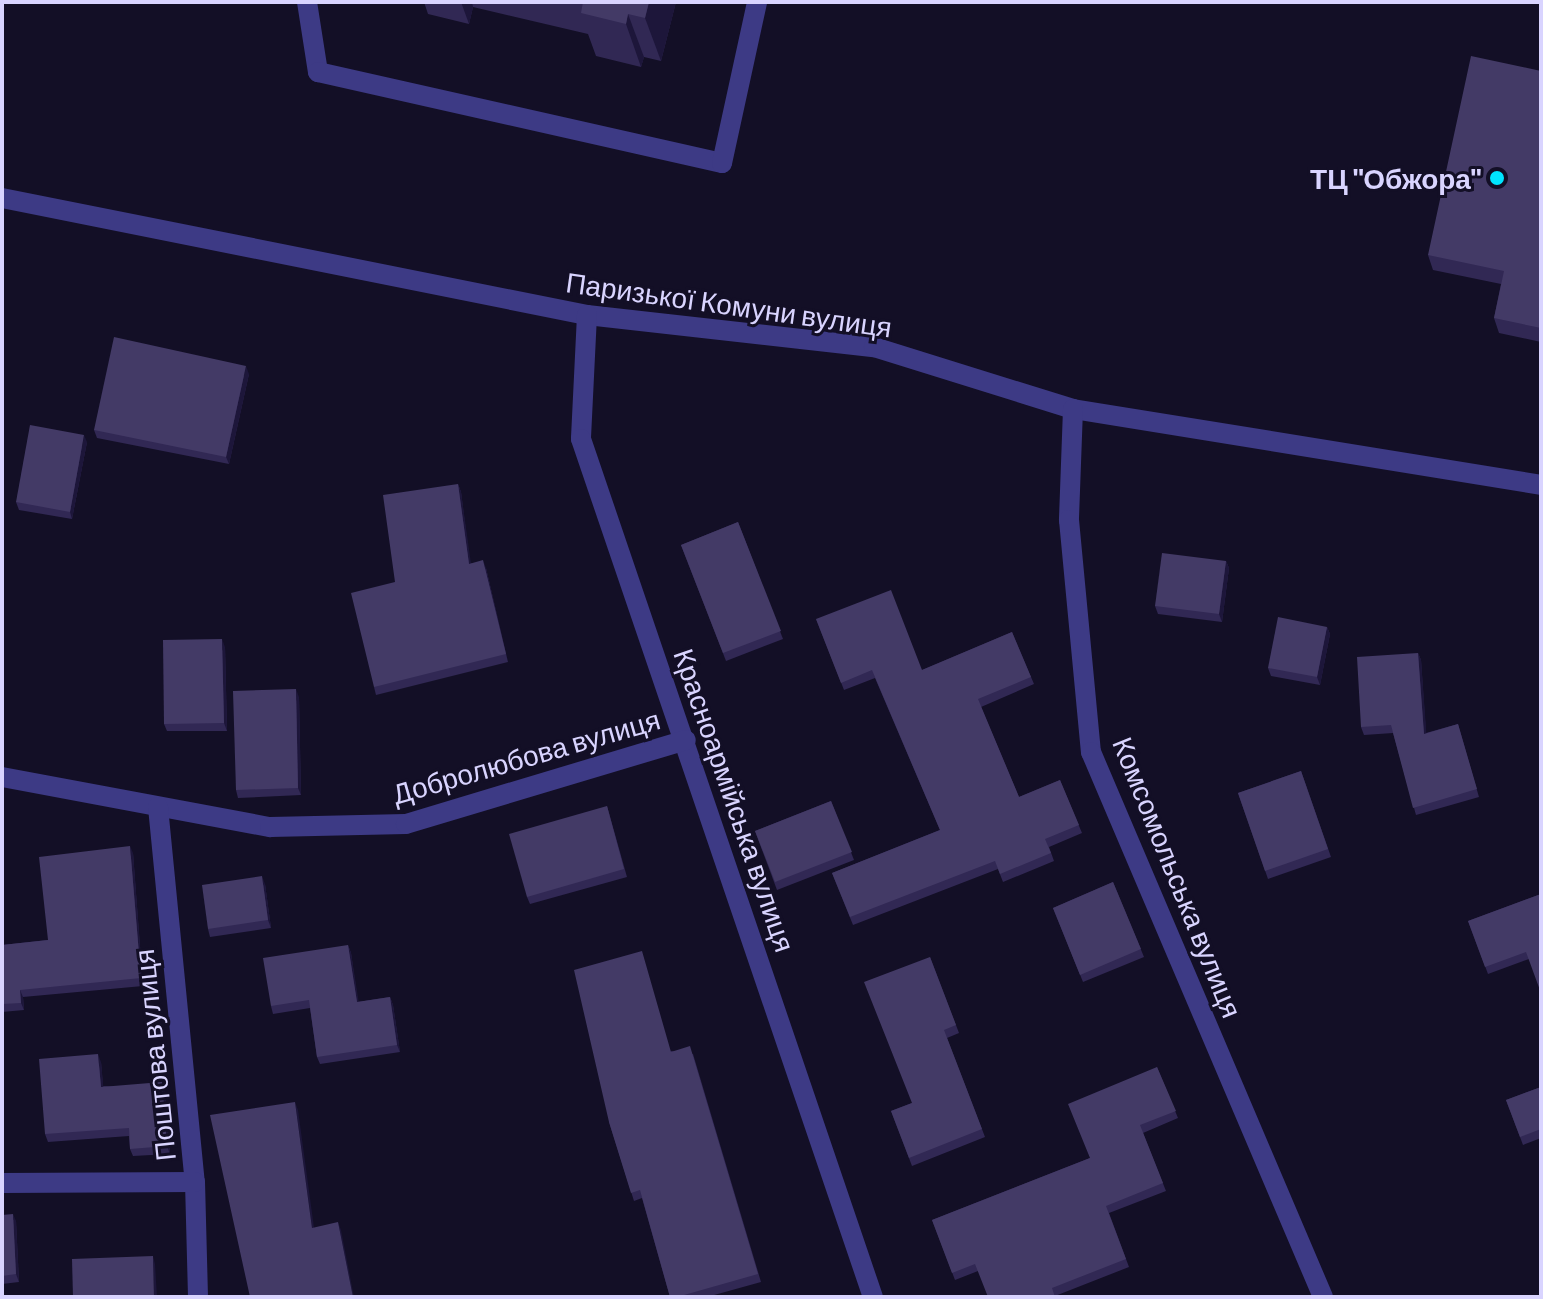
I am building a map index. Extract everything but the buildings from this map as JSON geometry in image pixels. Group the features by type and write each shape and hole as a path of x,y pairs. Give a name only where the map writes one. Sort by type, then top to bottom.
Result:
{"street":[{"path":"307,2 318,72 722,163 757,2"},
{"name":"Паризької Комуни вулиця","path":"2,198 587,315 874,347 1073,409 1541,485"},
{"name":"Красноармійська вулиця","path":"587,315 581,439 686,740 873,1297"},
{"name":"Комсомольська вулиця","path":"1073,409 1069,520 1091,752 1323,1297"},
{"name":"Добролюбова вулиця","path":"2,777 270,827 406,824 686,740"},
{"name":"Поштова вулиця","path":"158,807 195,1182 198,1297"},
{"path":"2,1183 195,1182"}],"place":[{"name":"ТЦ \"Обжора\"","path":"1497,178"}]}
